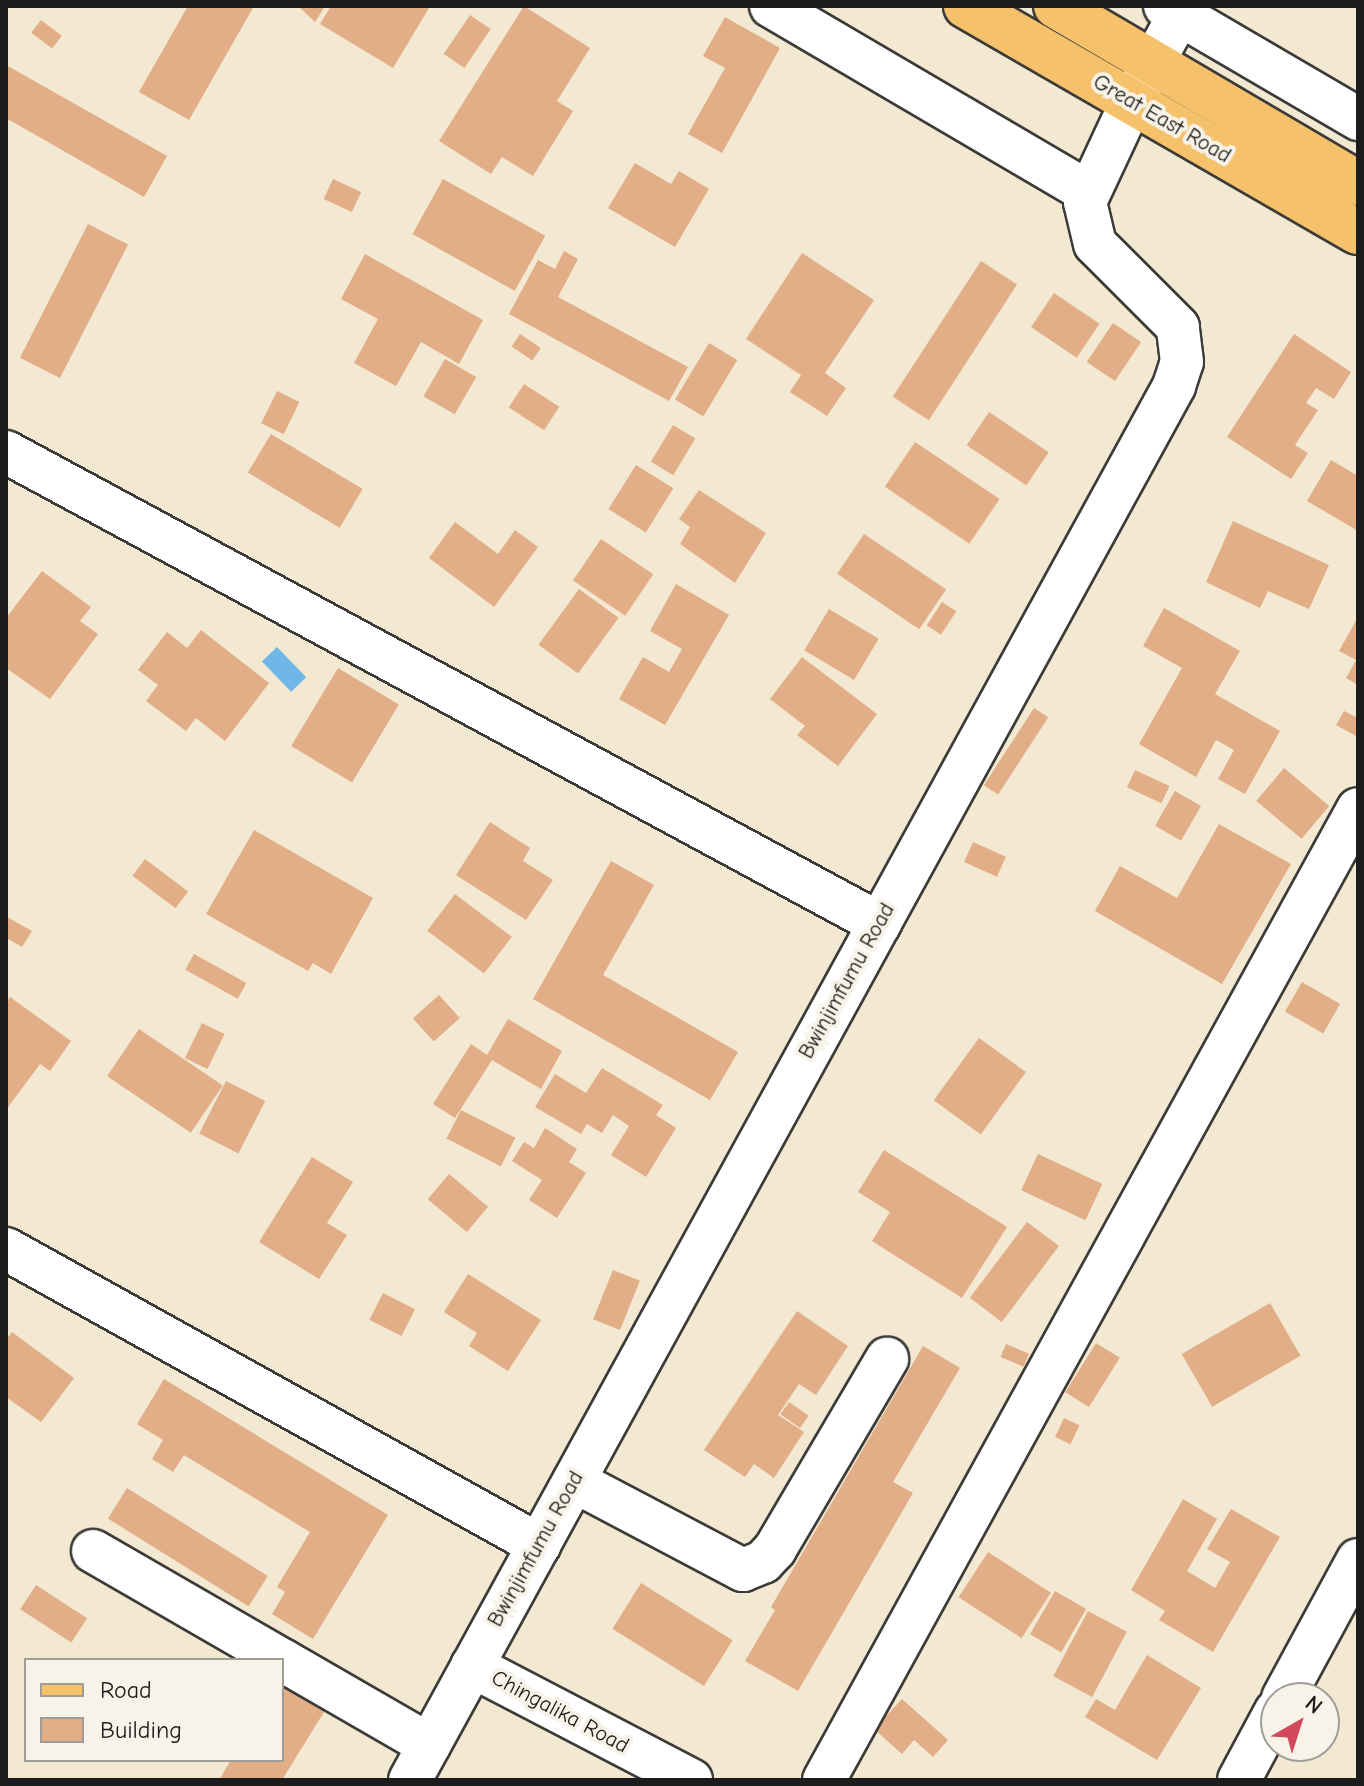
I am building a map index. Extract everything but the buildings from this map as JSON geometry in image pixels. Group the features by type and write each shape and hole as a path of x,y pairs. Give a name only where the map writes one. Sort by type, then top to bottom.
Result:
{"main road":[{"name":"Great East Road","path":"966,6 1142,82 1358,183"},
{"name":"Great East Road","path":"1056,6 1142,82 1358,232"}],"street":[{"path":"771,6 1088,192 1176,9 1358,119"},
{"name":"Bwinjimfumu Road","path":"419,1762 1167,400 1182,362 1178,327 1095,244 1086,215 1088,192"},
{"path":"6,452 880,924"},
{"path":"824,1780 1358,809"},
{"path":"6,1249 539,1545"},
{"path":"574,1481 743,1570 763,1562 775,1549 887,1359"},
{"path":"93,1551 279,1658"},
{"path":"1292,1682 1358,1560"},
{"path":"284,1661 419,1762"},
{"name":"Chingalika Road","path":"472,1666 691,1780"},
{"path":"1239,1780 1260,1741"}],"water":[{"path":"277,647 306,677 291,692 262,662"}]}
